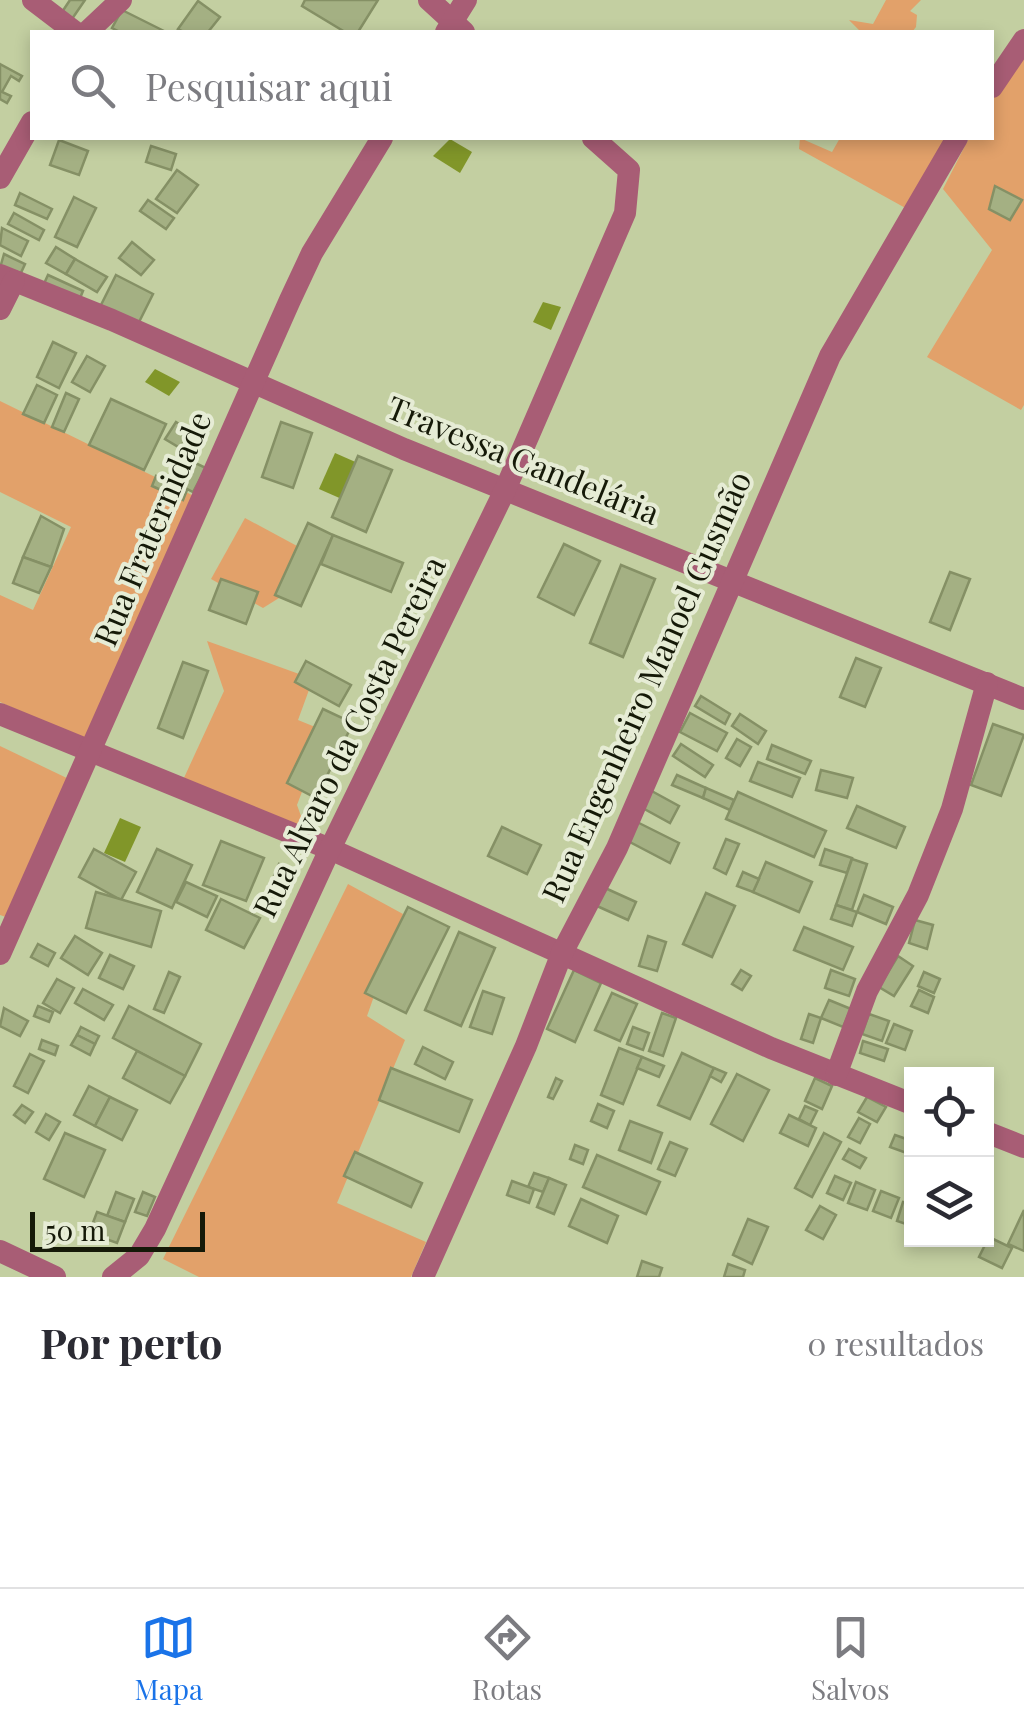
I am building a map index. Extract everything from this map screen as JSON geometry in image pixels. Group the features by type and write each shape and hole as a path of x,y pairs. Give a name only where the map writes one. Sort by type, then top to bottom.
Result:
{"street":[{"path":"34,0 72,30"},
{"path":"89,30 121,0"},
{"path":"429,0 454,29 466,0"},
{"path":"994,84 1024,40"},
{"path":"0,178 30,126"},
{"name":"Rua Fraternidade","path":"0,954 312,253 381,140"},
{"name":"Rua Alvaro da Costa Pereira","path":"113,1277 139,1256 155,1229 330,850 505,490 625,213 628,170 595,140"},
{"name":"Rua Engenheiro Manoel Gusmão","path":"422,1277 526,1046 562,953 617,848 830,356 956,140"},
{"path":"0,310 7,278"},
{"name":"Travessa Candelária","path":"7,278 505,490 1024,699"},
{"path":"836,1075 867,990 918,896 952,809 987,683"},
{"path":"0,714 330,850 836,1075 904,1101"},
{"path":"994,1135 1024,1146"},
{"path":"0,1250 55,1277"}],"shaded area":[{"path":"886,0 921,0 910,11 917,15 914,30 859,30 849,20 873,24"},
{"path":"1024,42 1021,410 927,357 992,250 943,189 968,140 994,140 994,88"},
{"path":"449,140 472,152 460,173 433,156"},
{"path":"800,140 832,152 839,140 949,140 909,210 799,149"},
{"path":"543,302 561,307 551,330 533,322"},
{"path":"155,369 180,382 169,396 145,382"},
{"path":"0,401 196,497 86,741 0,702 0,595 33,610 71,527 0,492"},
{"path":"335,453 360,464 344,500 319,489"},
{"path":"245,518 310,553 287,593 263,608 211,579"},
{"path":"207,641 313,679 298,720 325,731 297,805 309,838 183,780 224,691"},
{"path":"0,746 73,781 9,918 0,915"},
{"path":"120,818 141,827 125,862 104,853"},
{"path":"348,884 403,914 367,1016 405,1040 337,1203 426,1242 411,1277 199,1277 163,1259"}],"building":[{"path":"70,0 85,0 72,19 62,12"},
{"path":"305,0 378,0 359,30 342,30 302,6"},
{"path":"198,1 220,17 210,30 178,29"},
{"path":"122,10 162,30 116,30 112,28"},
{"path":"0,64 22,76 19,81 11,76 2,92 11,96 7,103 0,99"},
{"path":"59,140 88,151 79,175 50,165"},
{"path":"151,146 176,154 171,170 146,162"},
{"path":"177,170 198,185 177,213 156,199"},
{"path":"995,186 1022,200 1010,220 989,209"},
{"path":"20,193 52,209 47,219 15,205"},
{"path":"74,197 96,208 77,247 55,237"},
{"path":"148,200 174,218 166,229 140,211"},
{"path":"14,213 44,230 39,240 8,224"},
{"path":"2,228 28,241 21,256 0,245"},
{"path":"132,242 154,260 141,275 119,258"},
{"path":"56,247 75,259 66,274 46,263"},
{"path":"4,254 25,264 19,277 0,268"},
{"path":"75,259 107,277 97,292 66,274"},
{"path":"48,275 83,291 78,303 42,288"},
{"path":"116,275 153,294 137,326 100,307"},
{"path":"53,342 76,353 59,388 37,377"},
{"path":"87,356 105,366 90,392 72,382"},
{"path":"37,385 57,395 44,423 23,414"},
{"path":"66,393 79,399 64,432 52,427"},
{"path":"111,399 166,424 144,470 89,445"},
{"path":"176,422 190,431 180,448 165,439"},
{"path":"281,422 312,433 293,488 262,477"},
{"path":"358,456 392,470 366,532 332,517"},
{"path":"189,460 206,468 193,492 176,483"},
{"path":"156,476 187,490 183,500 152,486"},
{"path":"41,516 64,529 51,567 23,557"},
{"path":"308,523 333,535 301,606 275,595"},
{"path":"333,535 403,563 391,592 321,564"},
{"path":"564,544 600,561 574,615 538,597"},
{"path":"23,557 51,567 39,593 13,583"},
{"path":"621,565 655,579 623,657 590,643"},
{"path":"950,572 970,579 950,630 930,622"},
{"path":"221,579 258,592 246,624 209,610"},
{"path":"856,658 881,668 865,707 840,697"},
{"path":"306,661 351,685 339,706 295,682"},
{"path":"183,662 208,671 183,738 158,728"},
{"path":"701,696 730,714 725,724 695,706"},
{"path":"323,709 353,723 316,798 287,783"},
{"path":"690,713 727,733 717,751 680,732"},
{"path":"740,714 766,731 758,744 732,726"},
{"path":"993,724 1024,735 1001,796 971,785"},
{"path":"737,739 751,747 740,766 726,758"},
{"path":"681,744 713,765 705,777 673,756"},
{"path":"772,745 811,761 805,774 767,759"},
{"path":"758,762 800,778 792,797 750,781"},
{"path":"821,770 853,778 847,798 816,790"},
{"path":"677,775 706,788 703,798 672,785"},
{"path":"706,788 734,800 730,810 703,798"},
{"path":"648,789 679,806 670,823 639,806"},
{"path":"738,792 826,831 814,857 726,819"},
{"path":"309,804 326,810 321,823 304,817"},
{"path":"857,806 905,827 896,848 847,828"},
{"path":"635,821 679,843 670,863 626,840"},
{"path":"502,827 541,845 527,874 488,856"},
{"path":"726,839 739,844 726,874 714,868"},
{"path":"221,841 264,858 246,901 203,885"},
{"path":"94,849 136,872 121,900 79,877"},
{"path":"157,849 192,865 172,908 137,892"},
{"path":"825,849 852,858 847,873 820,865"},
{"path":"852,859 867,864 852,910 836,905"},
{"path":"766,862 812,882 799,912 753,892"},
{"path":"279,864 295,871 277,914 261,907"},
{"path":"743,872 759,879 753,892 737,886"},
{"path":"186,882 217,896 207,917 176,902"},
{"path":"605,888 636,902 628,920 597,906"},
{"path":"96,892 161,911 151,947 86,928"},
{"path":"706,893 735,906 712,957 683,944"},
{"path":"864,895 893,907 886,924 857,912"},
{"path":"221,899 260,918 244,948 206,930"},
{"path":"836,905 857,912 852,926 831,919"},
{"path":"408,907 449,927 406,1013 365,993"},
{"path":"915,920 933,925 927,949 909,943"},
{"path":"804,927 853,947 843,970 794,950"},
{"path":"459,932 495,948 461,1026 425,1010"},
{"path":"75,936 102,953 88,975 61,958"},
{"path":"648,936 666,942 657,971 639,966"},
{"path":"38,944 55,953 48,966 31,957"},
{"path":"110,955 134,966 123,989 99,978"},
{"path":"898,956 913,966 894,996 879,987"},
{"path":"574,970 601,983 575,1042 547,1029"},
{"path":"741,970 751,976 742,990 732,984"},
{"path":"831,970 855,979 849,996 825,988"},
{"path":"169,972 180,977 164,1013 154,1009"},
{"path":"924,972 940,979 934,993 918,986"},
{"path":"57,979 74,988 60,1013 43,1003"},
{"path":"83,989 113,1005 104,1020 75,1003"},
{"path":"919,990 934,997 928,1013 911,1006"},
{"path":"483,991 504,998 492,1034 470,1027"},
{"path":"612,993 637,1004 620,1041 595,1030"},
{"path":"829,1000 851,1009 843,1027 821,1018"},
{"path":"38,1006 53,1012 49,1022 34,1016"},
{"path":"129,1006 201,1044 185,1076 113,1038"},
{"path":"4,1008 28,1021 20,1036 0,1026"},
{"path":"662,1013 676,1018 663,1056 649,1051"},
{"path":"809,1014 821,1018 813,1043 801,1039"},
{"path":"869,1014 889,1021 882,1041 862,1034"},
{"path":"894,1024 912,1031 905,1050 886,1043"},
{"path":"81,1027 99,1036 95,1044 77,1035"},
{"path":"633,1027 649,1033 643,1050 627,1044"},
{"path":"77,1035 95,1044 90,1055 71,1045"},
{"path":"42,1040 58,1046 55,1055 39,1049"},
{"path":"863,1041 888,1049 884,1061 860,1053"},
{"path":"423,1047 453,1062 445,1079 415,1064"},
{"path":"619,1048 642,1057 623,1104 601,1095"},
{"path":"137,1051 185,1076 170,1103 123,1078"},
{"path":"682,1053 714,1068 690,1119 658,1105"},
{"path":"30,1054 44,1061 28,1093 14,1086"},
{"path":"642,1057 664,1066 659,1077 637,1068"},
{"path":"391,1068 472,1100 459,1132 379,1100"},
{"path":"714,1068 726,1073 721,1082 710,1076"},
{"path":"737,1074 769,1090 743,1141 711,1124"},
{"path":"556,1078 562,1081 553,1099 548,1097"},
{"path":"815,1078 832,1086 822,1109 805,1101"},
{"path":"89,1086 110,1097 95,1126 74,1115"},
{"path":"110,1097 137,1110 122,1140 95,1126"},
{"path":"867,1097 886,1107 877,1122 858,1112"},
{"path":"598,1104 614,1111 607,1128 591,1121"},
{"path":"22,1105 33,1112 25,1123 14,1115"},
{"path":"805,1106 817,1111 810,1125 799,1119"},
{"path":"46,1114 60,1122 49,1140 36,1132"},
{"path":"789,1115 816,1128 808,1146 780,1133"},
{"path":"859,1118 870,1124 860,1143 848,1137"},
{"path":"630,1121 662,1133 651,1163 619,1150"},
{"path":"65,1133 105,1150 84,1197 44,1179"},
{"path":"824,1133 841,1142 812,1197 795,1188"},
{"path":"895,1135 904,1138 904,1152 890,1147"},
{"path":"670,1142 687,1149 675,1176 658,1169"},
{"path":"575,1145 588,1150 583,1164 570,1159"},
{"path":"849,1149 866,1158 860,1168 843,1159"},
{"path":"355,1152 422,1183 411,1207 344,1176"},
{"path":"597,1155 660,1182 646,1214 583,1187"},
{"path":"534,1173 549,1178 543,1192 528,1187"},
{"path":"835,1176 851,1183 843,1200 827,1193"},
{"path":"549,1178 566,1185 554,1214 537,1207"},
{"path":"512,1181 534,1189 529,1203 507,1195"},
{"path":"856,1182 875,1190 867,1210 848,1203"},
{"path":"881,1191 899,1198 891,1218 873,1211"},
{"path":"116,1192 134,1199 125,1222 107,1216"},
{"path":"143,1192 155,1197 147,1216 135,1212"},
{"path":"581,1199 618,1216 607,1243 569,1226"},
{"path":"903,1202 904,1202 904,1223 897,1221"},
{"path":"820,1206 836,1215 823,1239 806,1230"},
{"path":"1024,1210 1024,1251 1008,1244"},
{"path":"97,1212 125,1222 117,1243 89,1233"},
{"path":"748,1219 768,1227 752,1264 733,1255"},
{"path":"994,1239 1012,1248 1002,1268 979,1257 984,1247 994,1247"},
{"path":"642,1261 662,1268 659,1277 637,1277"},
{"path":"728,1264 745,1270 743,1277 724,1277"}]}
